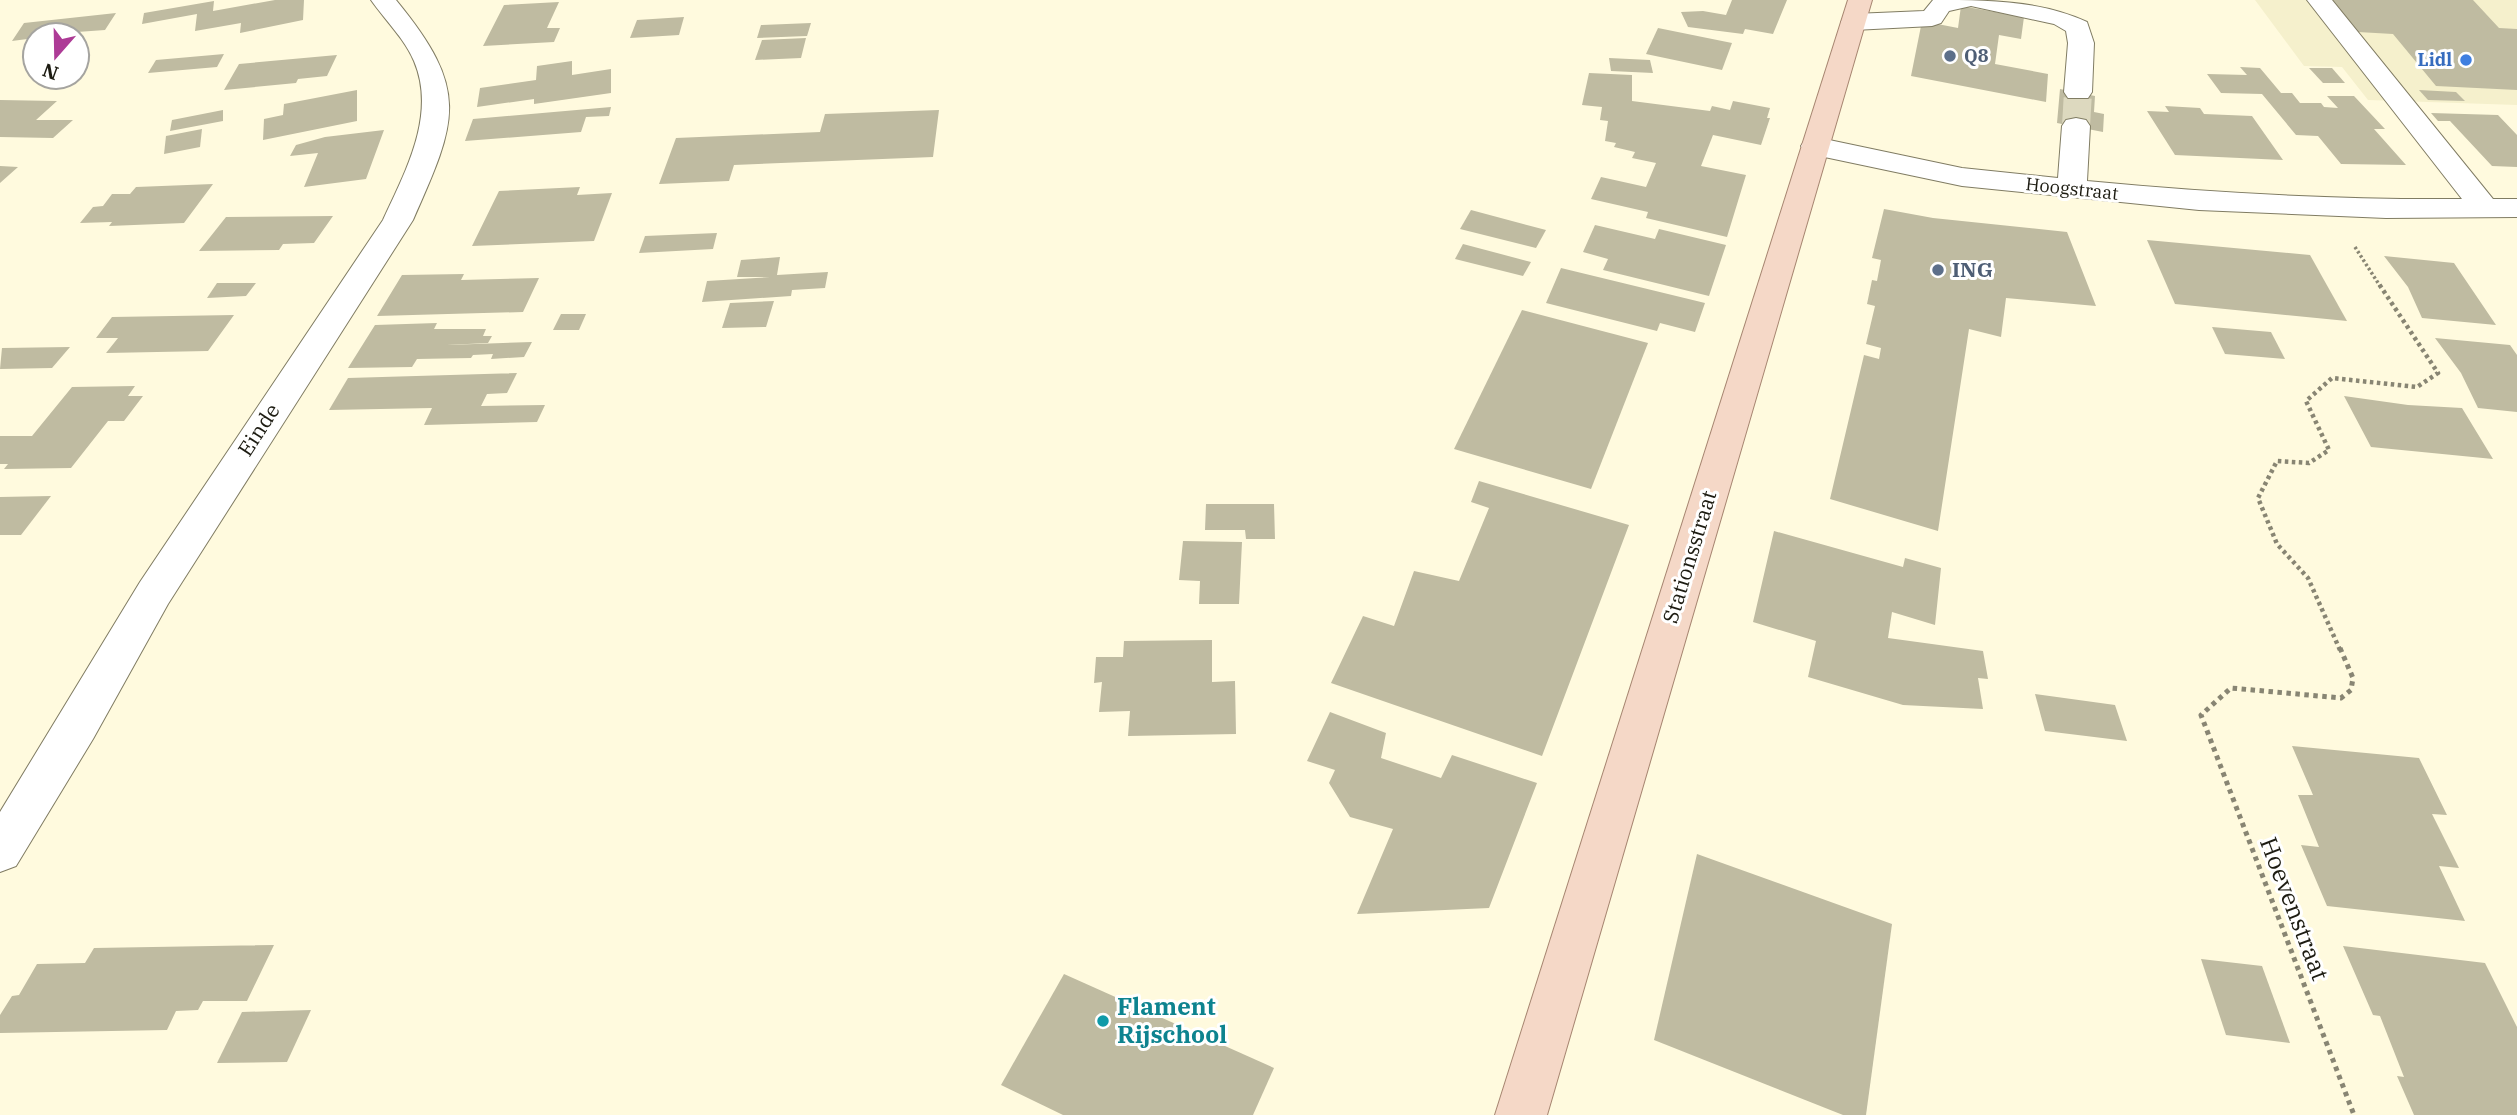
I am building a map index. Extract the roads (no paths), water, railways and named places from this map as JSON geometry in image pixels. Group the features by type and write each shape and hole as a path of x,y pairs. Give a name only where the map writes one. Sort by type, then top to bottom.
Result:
{"main road":[{"name":"Stationsstraat","path":"1521,1115 1857,11"}],"street":[{"name":"Einde","path":"0,852 78,726 154,593 403,209 428,153 436,99 428,62 383,0"},
{"path":"1857,11 1932,18 1939,6 1964,0"},
{"path":"1978,0 2062,18 2078,27 2081,43 2078,92"},
{"path":"2319,0 2485,209"},
{"path":"2072,189 2076,126"},
{"name":"Hoogstraat","path":"1815,146 1962,177 2199,201 2331,208 2517,208"}],"tunnel":[{"path":"2076,126 2078,92"}],"place":[{"name":"Q8","path":"1950,56"},
{"name":"Lidl","path":"2466,60"},
{"name":"ING","path":"1938,270"},
{"name":"Flament Rijschool","path":"1103,1021"}]}
